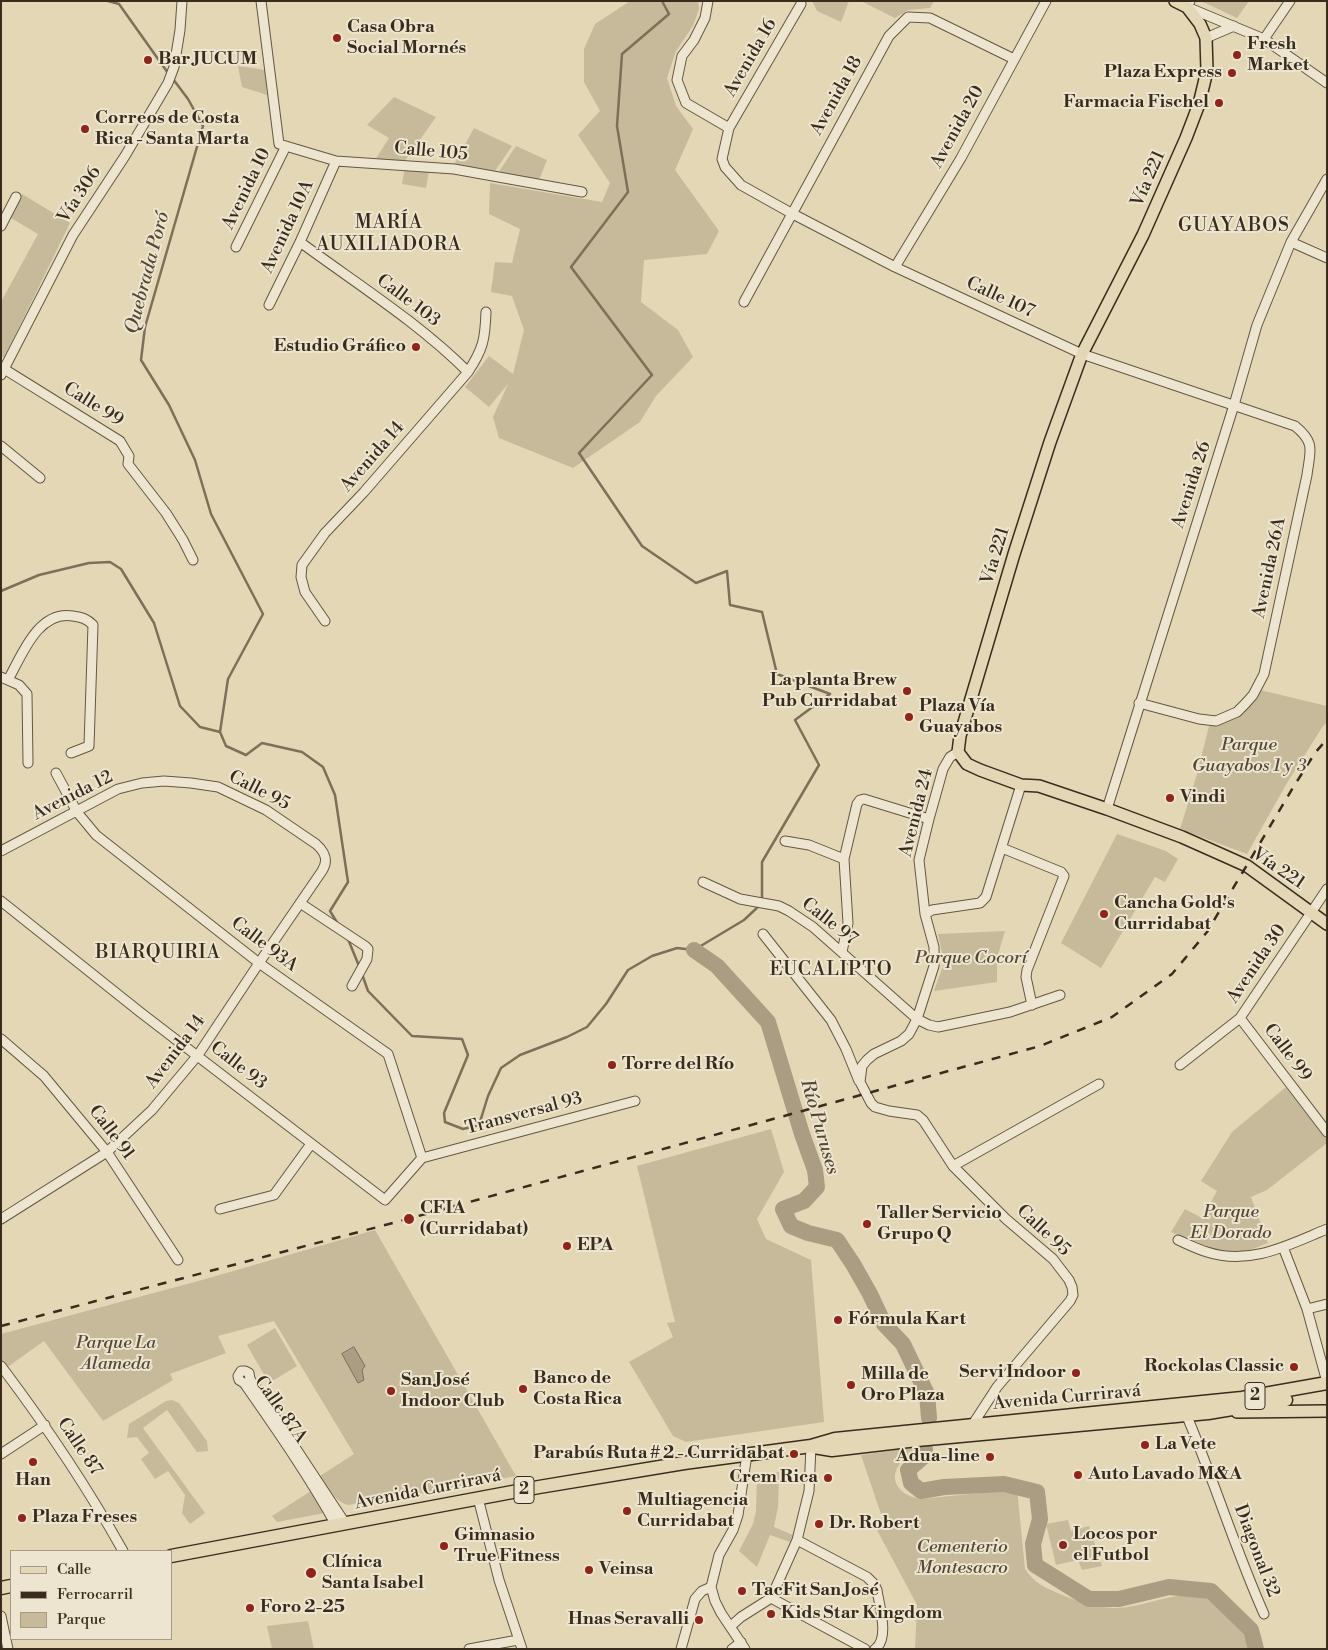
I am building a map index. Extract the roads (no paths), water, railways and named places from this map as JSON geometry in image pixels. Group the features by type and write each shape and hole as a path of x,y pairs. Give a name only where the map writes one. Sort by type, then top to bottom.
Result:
{"highway":[{"name":"Avenida Curriravá","path":"172,1556 478,1498 644,1469 811,1446 835,1439 1242,1398 1327,1383"},
{"name":"Avenida Curriravá","path":"811,1446 832,1450 1218,1411 1327,1391"}],"main road":[{"name":"Vía 221","path":"1175,1 1188,4 1206,38 1207,72 1199,104 1143,235 1082,354 1050,442 1014,554 960,736 958,752 967,764 1021,785 1039,786 1107,809 1182,837 1247,866 1327,924"},
{"path":"1218,1411 1327,1411"}],"street":[{"name":"Vía 306","path":"2,371 73,235 130,147 168,83 174,67 180,30 182,1"},
{"path":"261,1 282,145"},
{"path":"708,1 705,18 694,40 682,56 677,80 686,103 729,128"},
{"name":"Avenida 20","path":"895,267 960,158 1046,1"},
{"path":"1264,38 1290,1"},
{"name":"Avenida 16","path":"729,128 801,4"},
{"path":"1188,4 1264,38 1327,84"},
{"name":"Avenida 18","path":"744,302 889,36 908,18 930,18 1014,59"},
{"path":"1206,38 1234,26"},
{"name":"Calle 107","path":"729,128 722,158 725,167 741,185 791,213 895,267 1082,354 1295,426 1306,434 1311,445"},
{"name":"Calle 105","path":"282,145 336,161 454,168 582,192"},
{"name":"Avenida 10","path":"236,247 282,145"},
{"name":"Avenida 10A","path":"269,305 300,242 336,161"},
{"name":"Avenida 26","path":"1107,809 1258,326 1291,242 1327,179"},
{"path":"1,226 16,197"},
{"name":"Calle 103","path":"300,242 417,328 468,372"},
{"path":"1291,242 1327,258"},
{"name":"Avenida 14","path":"325,620 305,592 301,577 302,565 325,533 364,492 468,372 479,356 485,337 486,312"},
{"name":"Calle 99","path":"2,371 120,441 129,456 128,464 166,513 193,560"},
{"name":"Avenida 26A","path":"1139,703 1199,719 1216,721 1237,712 1253,695 1264,674 1307,475 1311,445"},
{"path":"1,446 40,478"},
{"path":"28,763 26,694 19,685 4,678 40,626 51,618 65,614 86,619 94,625 89,746 71,753"},
{"name":"Avenida 24","path":"860,1082 862,1066 867,1060 874,1054 902,1041 909,1034 917,1018 935,958 925,914 919,860 943,768 950,757 958,752"},
{"name":"Calle 93A","path":"56,773 77,812 96,835 258,963 388,1054 422,1158"},
{"name":"Avenida 12","path":"1,851 118,790 164,781"},
{"name":"Calle 95","path":"164,781 218,787 266,810 316,844 323,850 326,858"},
{"path":"925,914 932,910 980,903 986,897 1021,785"},
{"path":"842,952 848,922 844,859 857,804 864,799 929,818"},
{"path":"785,841 809,846 844,859"},
{"path":"1002,848 1061,872 1064,876 1027,970 1026,977 1032,1005"},
{"name":"Avenida 14","path":"5,1216 107,1152 152,1110 198,1055 258,963 322,871 326,858"},
{"name":"Calle 97","path":"703,882 740,899 779,906 789,911 813,927 917,1018"},
{"name":"Avenida 30","path":"1180,1065 1240,1018 1327,890"},
{"name":"Calle 93","path":"1,901 140,1012 385,1200 422,1158"},
{"path":"300,903 368,949 367,959 352,986"},
{"path":"763,934 831,1020 860,1082"},
{"path":"917,1018 929,1025 938,1027 1010,1012 1060,995"},
{"name":"Calle 99","path":"1240,1018 1327,1132"},
{"name":"Calle 91","path":"1,1039 44,1076 107,1152 178,1260"},
{"name":"Calle 95","path":"860,1082 865,1094 875,1107 917,1115 923,1120 953,1166 1006,1219 1053,1259 1070,1280 1073,1295 1070,1301 997,1387 973,1424"},
{"path":"953,1166 1099,1084"},
{"name":"Transversal 93","path":"422,1158 635,1102"},
{"path":"220,1209 274,1195 311,1144"},
{"path":"1,1205 5,1216"},
{"path":"1178,1240 1208,1253 1238,1257 1262,1255 1327,1229"},
{"path":"1283,1247 1307,1309 1327,1383"},
{"path":"1307,1309 1327,1304"},
{"name":"Calle 87","path":"1,1366 45,1425 87,1488 122,1550"},
{"name":"Calle 87A","path":"271,1415 244,1383 239,1380 238,1376 241,1371 249,1373 250,1379 271,1415 340,1524"},
{"name":"Diagonal 32","path":"1186,1414 1205,1459 1249,1582 1264,1614"},
{"path":"1,1454 45,1425"},
{"path":"731,1626 771,1598 797,1540 808,1500 811,1446"},
{"path":"732,1649 743,1646 715,1601 712,1587 719,1555 733,1530 738,1515 747,1454"},
{"path":"478,1498 499,1580 522,1649"},
{"path":"797,1540 867,1577 874,1584 884,1635 876,1648"},
{"path":"681,1649 695,1599 702,1591 712,1587"},
{"path":"771,1598 865,1649"},
{"path":"1,1616 8,1649"},
{"path":"469,1649 518,1640"}],"waterway":[{"name":"Quebrada Poró","path":"108,1 119,4 168,73"},
{"path":"662,1 669,14 622,54 617,126 628,192 571,267 652,375 579,453 642,546 696,583 727,571 730,605 762,612 777,674 830,694 795,720 819,765 762,862 762,900"},
{"name":"Quebrada Poró","path":"173,79 188,99 203,126 145,327 141,360 169,405 195,460 211,514 263,614 228,679 220,732"},
{"path":"1,591 39,575 89,563 110,562 121,569 154,623 180,706 200,727 220,732"},
{"path":"220,732 226,746 246,755 262,743 302,752 323,767 335,795 348,882 330,911 338,924"},
{"path":"362,974 368,991 412,1036 462,1039 468,1055 444,1113 445,1122 463,1129 479,1125 488,1096 501,1068 520,1055 567,1037 587,1027 606,1004 628,970 652,956 677,948 694,950 744,920 760,905"},
{"path":"348,939 359,966"},
{"name":"Río Puruses","path":"694,950 717,966 768,1022 815,1170 817,1187 804,1201 783,1209 791,1226 808,1233 837,1240 870,1294 884,1324 903,1344 927,1394 929,1418"},
{"name":"Río Puruses","path":"925,1449 922,1458 908,1470 911,1483 921,1491 944,1487 1004,1484 1037,1492 1040,1519 1033,1544 1035,1565 1089,1599 1119,1599 1169,1587 1211,1591 1251,1630 1256,1649"}],"railway":[{"path":"1,1326 389,1224 1040,1046 1112,1017 1172,974 1207,932 1294,786 1315,753 1327,739"}],"place":[{"name":"Casa Obra Social Mornés","path":"337,38"},
{"name":"Fresh Market","path":"1237,55"},
{"name":"Bar JUCUM","path":"148,60"},
{"name":"Plaza Express","path":"1232,73"},
{"name":"Farmacia Fischel","path":"1219,103"},
{"name":"Correos de Costa Rica - Santa Marta","path":"85,129"},
{"name":"Estudio Gráfico","path":"416,347"},
{"name":"La planta Brew Pub Curridabat","path":"907,691"},
{"name":"Plaza Vía Guayabos","path":"909,717"},
{"name":"Vindi","path":"1170,798"},
{"name":"Cancha Gold's Curridabat","path":"1104,914"},
{"name":"Torre del Río","path":"612,1065"},
{"name":"CFIA (Curridabat)","path":"409,1219"},
{"name":"Taller Servicio Grupo Q","path":"867,1224"},
{"name":"EPA","path":"567,1246"},
{"name":"Fórmula Kart","path":"838,1320"},
{"name":"Rockolas Classic","path":"1294,1367"},
{"name":"Servi Indoor","path":"1076,1373"},
{"name":"Milla de Oro Plaza","path":"851,1385"},
{"name":"Banco de Costa Rica","path":"523,1389"},
{"name":"San José Indoor Club","path":"391,1391"},
{"name":"La Vete","path":"1145,1445"},
{"name":"Parabús Ruta # 2 - Curridabat","path":"794,1454"},
{"name":"Adua-line","path":"990,1457"},
{"name":"Han","path":"33,1462"},
{"name":"Auto Lavado M&A","path":"1078,1475"},
{"name":"Crem Rica","path":"828,1478"},
{"name":"Multiagencia Curridabat","path":"627,1511"},
{"name":"Plaza Freses","path":"22,1518"},
{"name":"Dr. Robert","path":"819,1524"},
{"name":"Locos por el Futbol","path":"1063,1545"},
{"name":"Gimnasio True Fitness","path":"444,1546"},
{"name":"Veinsa","path":"589,1570"},
{"name":"Clínica Santa Isabel","path":"311,1573"},
{"name":"TacFit San José","path":"742,1591"},
{"name":"Foro 2-25","path":"250,1608"},
{"name":"Kids Star Kingdom","path":"771,1614"},
{"name":"Hnas Seravalli","path":"699,1620"}],"district":[{"name":"GUAYABOS","path":"1234,226"},
{"name":"MARÍA AUXILIADORA","path":"389,234"},
{"name":"BIARQUIRIA","path":"158,953"},
{"name":"EUCALIPTO","path":"831,970"}],"park label":[{"name":"Parque Guayabos 1 y 3","path":"1249,756"},
{"name":"Parque Cocorí","path":"971,959"},
{"name":"Parque El Dorado","path":"1231,1223"},
{"name":"Parque La Alameda","path":"116,1354"},
{"name":"Cementerio Montesacro","path":"962,1558"}]}
